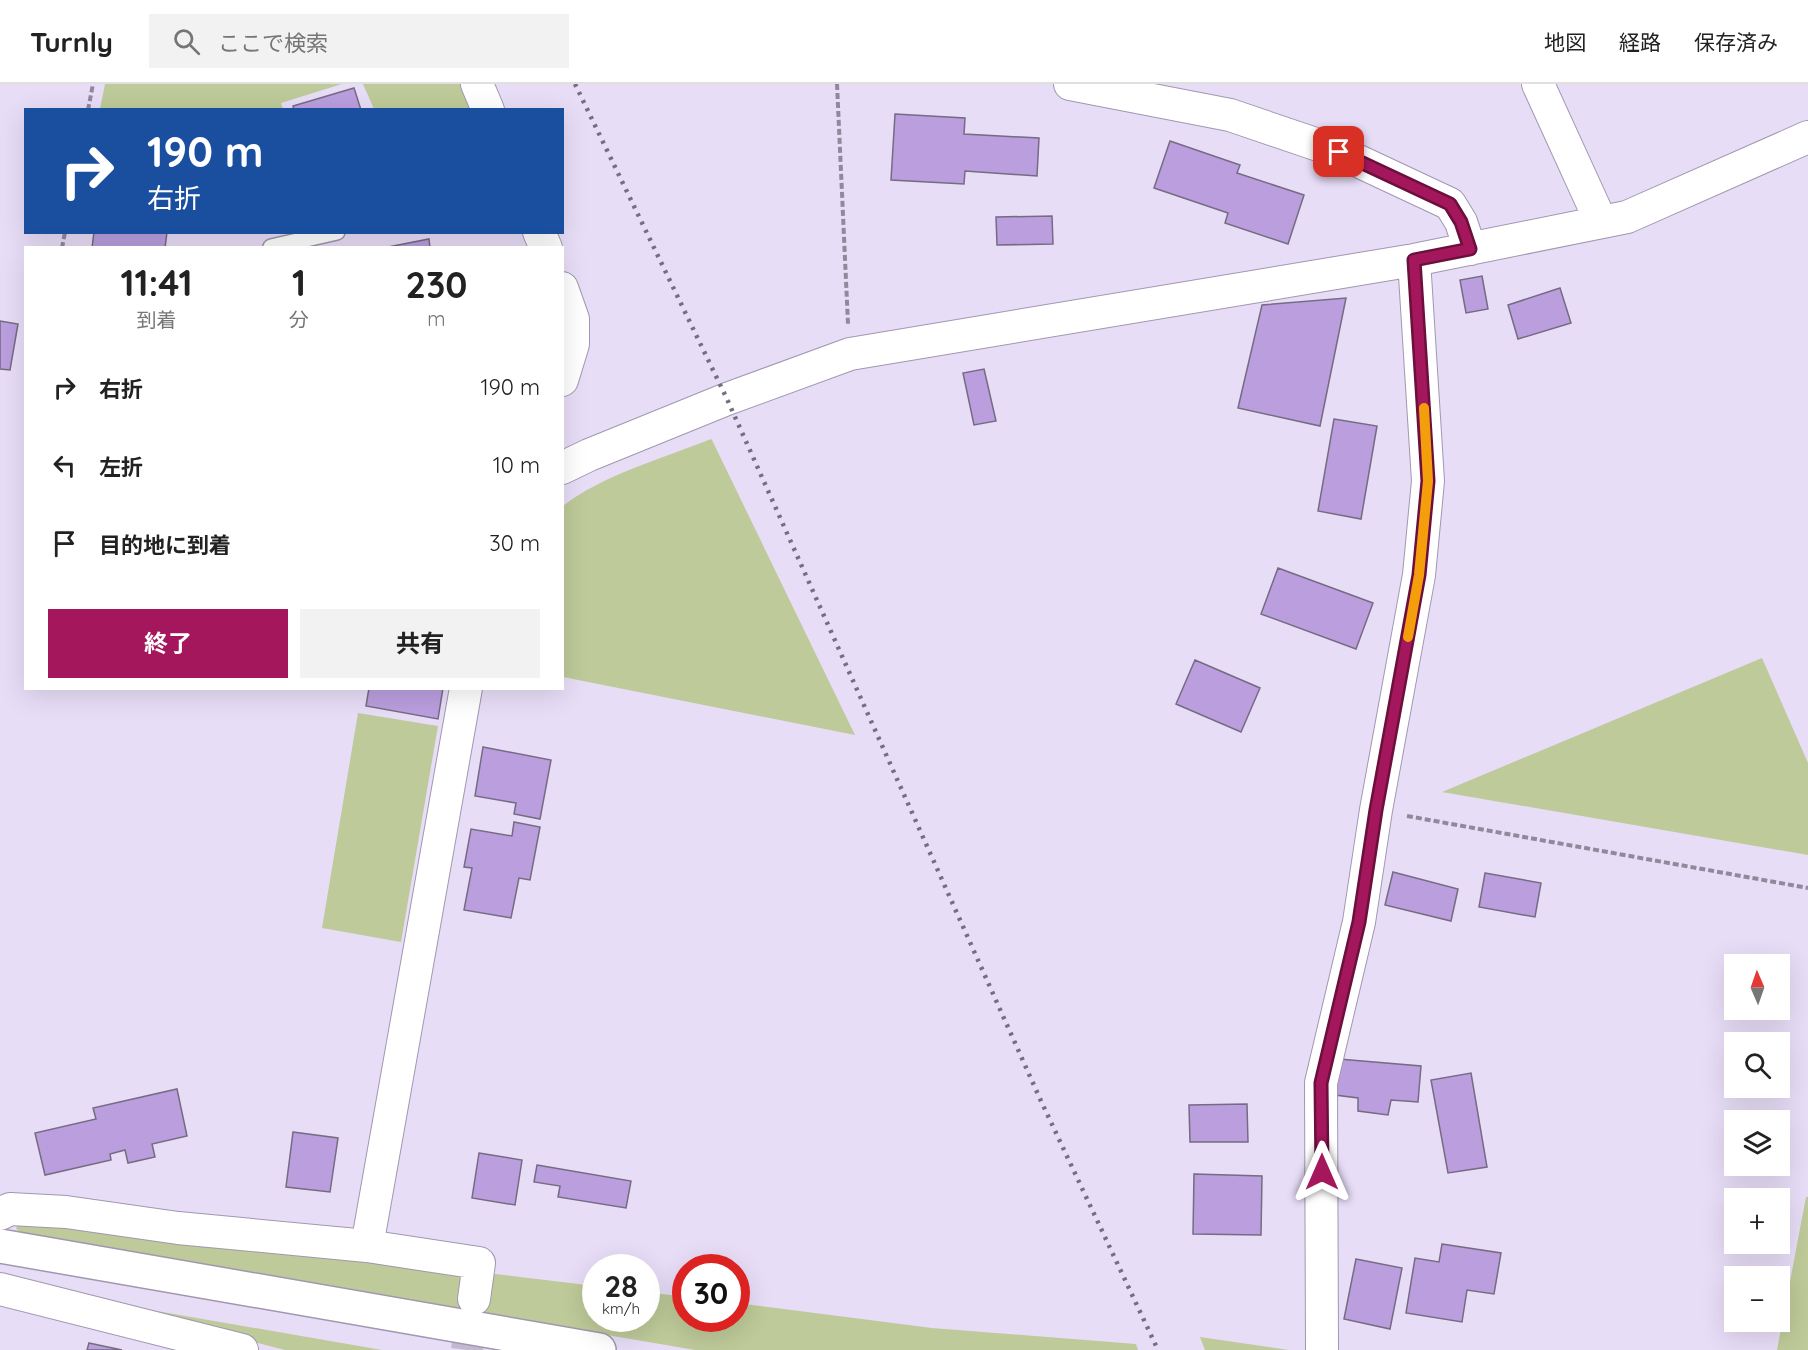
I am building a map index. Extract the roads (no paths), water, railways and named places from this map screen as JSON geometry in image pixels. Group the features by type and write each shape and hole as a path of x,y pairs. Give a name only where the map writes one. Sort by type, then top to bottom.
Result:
{"street":[{"path":"477,84 487,108"},
{"path":"1070,84 1230,115 1339,152 1450,204 1461,222 1470,249"},
{"path":"1538,84 1600,222"},
{"path":"564,467 728,399 850,354 1414,260 1627,217 1808,138"},
{"path":"1322,1350 1321,1083 1359,922 1376,810 1419,575 1428,481 1414,260"},
{"path":"564,294 573,319 573,344 564,373"},
{"path":"367,1246 466,690"},
{"path":"0,1214 10,1209 66,1212 178,1228 367,1246 479,1263 474,1299"},
{"path":"0,1246 599,1350"},
{"path":"0,1289 242,1350"}],"lane":[{"path":"271,246 328,234"}],"tunnel":[{"path":"467,1350 473,1303"}],"railway":[{"path":"575,84 727,399 1041,1101 1158,1350"}]}
